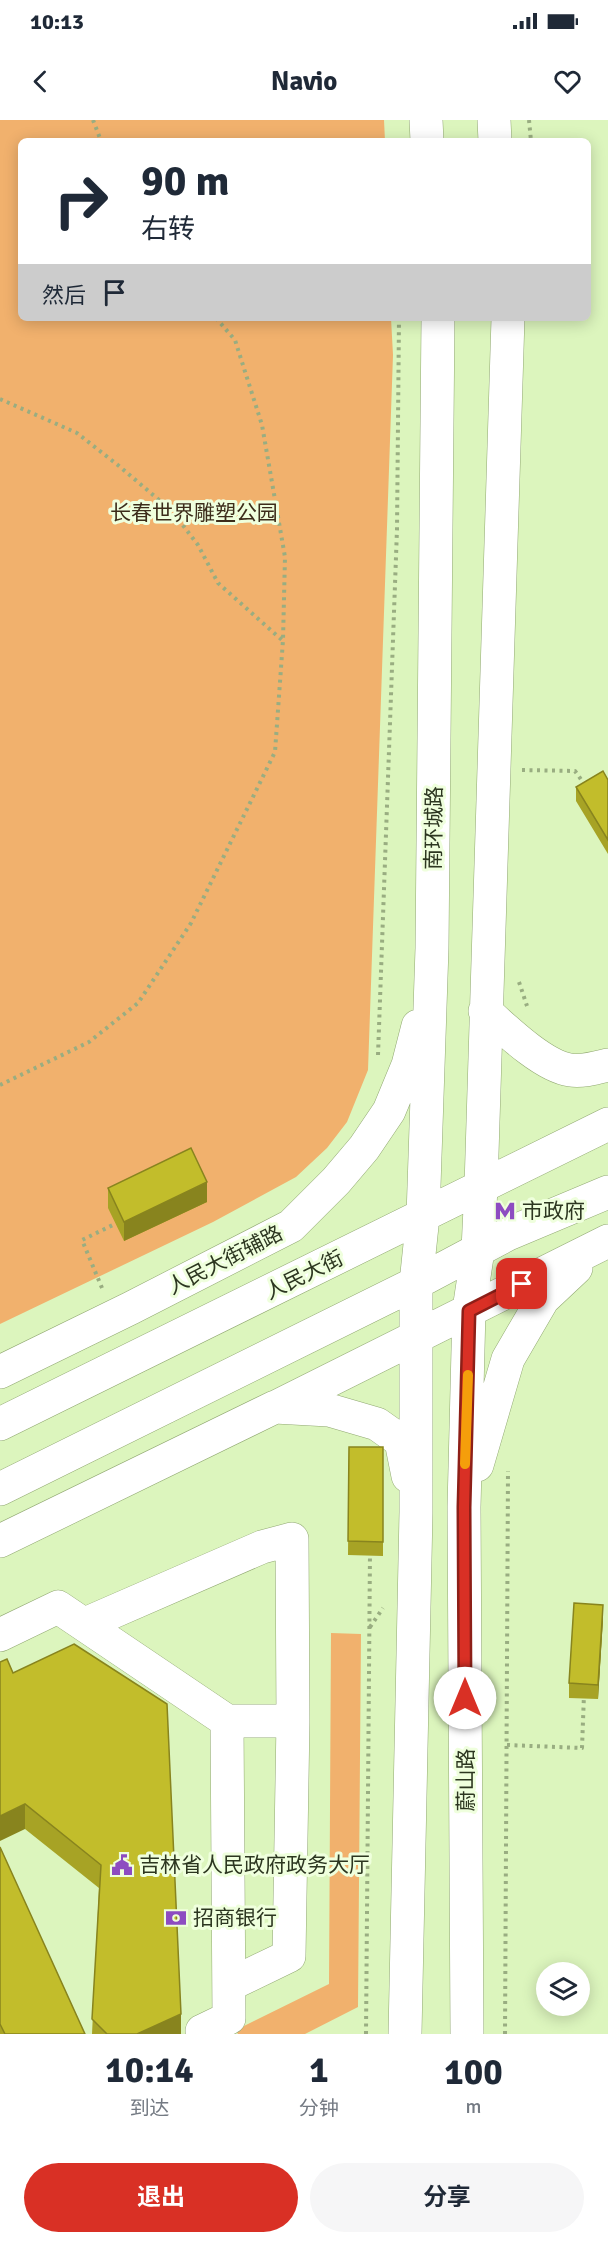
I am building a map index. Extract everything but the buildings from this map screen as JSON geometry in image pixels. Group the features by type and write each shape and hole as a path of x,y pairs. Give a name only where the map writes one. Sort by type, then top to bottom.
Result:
{"main road":[{"path":"426,120 428,138"},
{"path":"494,120 495,138"},
{"name":"南环城路","path":"416,1337 416,1283 423,1216 432,948 438,321"},
{"path":"469,1311 478,1250 481,1186 508,321"},
{"name":"人民大街辅路","path":"0,1372 291,1226 336,1181 364,1148 389,1111 410,1055 423,1005 432,948"},
{"path":"485,1011 534,1053 570,1070 608,1065"},
{"name":"人民大街","path":"0,1424 608,1124"},
{"path":"0,1489 416,1283 508,1234 608,1192"},
{"path":"0,1542 608,1241"},
{"path":"464,1507 508,1359 543,1299 580,1264 608,1246"},
{"name":"蔚山路","path":"467,2034 464,1507 469,1311"},
{"path":"403,2033 416,1512 416,1337"},
{"path":"275,1407 329,1410 377,1424 401,1441 416,1512"},
{"path":"85,1624 262,1547 292,1539 293,1721 289,1956 229,1985"},
{"path":"0,1635 58,1607 227,1720 293,1721"},
{"path":"204,2034 202,2031 229,2018 227,1720"}],"path":[{"path":"93,120 100,138"},
{"path":"530,120 531,138"},
{"path":"0,1084 88,1042 138,1003 191,923 275,752 283,640 285,557 262,425 235,340 219,321"},
{"path":"377,1061 397,529 399,321"},
{"path":"0,399 77,433 172,511 198,545 218,584 283,640"},
{"path":"522,782 522,770 575,771 586,788"},
{"path":"520,972 519,984 526,1005 532,1014"},
{"path":"112,1283 102,1288 82,1240 123,1220"},
{"path":"505,2034 508,1470"},
{"path":"366,2034 370,1544"},
{"path":"370,1627 386,1604"},
{"path":"507,1745 582,1748 585,1683"}],"green space":[{"name":"长春世界雕塑公园","path":"0,120 384,120 385,138 18,138 18,321 391,321 393,355 368,1070 347,1122 327,1148 296,1177 213,1222 0,1324"},
{"path":"331,1633 361,1634 358,2007 305,2034 238,2034 236,2030 329,1984"}],"slow traffic":[{"path":"465,1464 468,1375"}],"place":[{"name":"市政府","path":"505,1211"},
{"name":"吉林省人民政府政务大厅","path":"122,1865"},
{"name":"招商银行","path":"176,1918"}],"route":[{"path":"465,1698 464,1507 469,1311 522,1284"}]}
